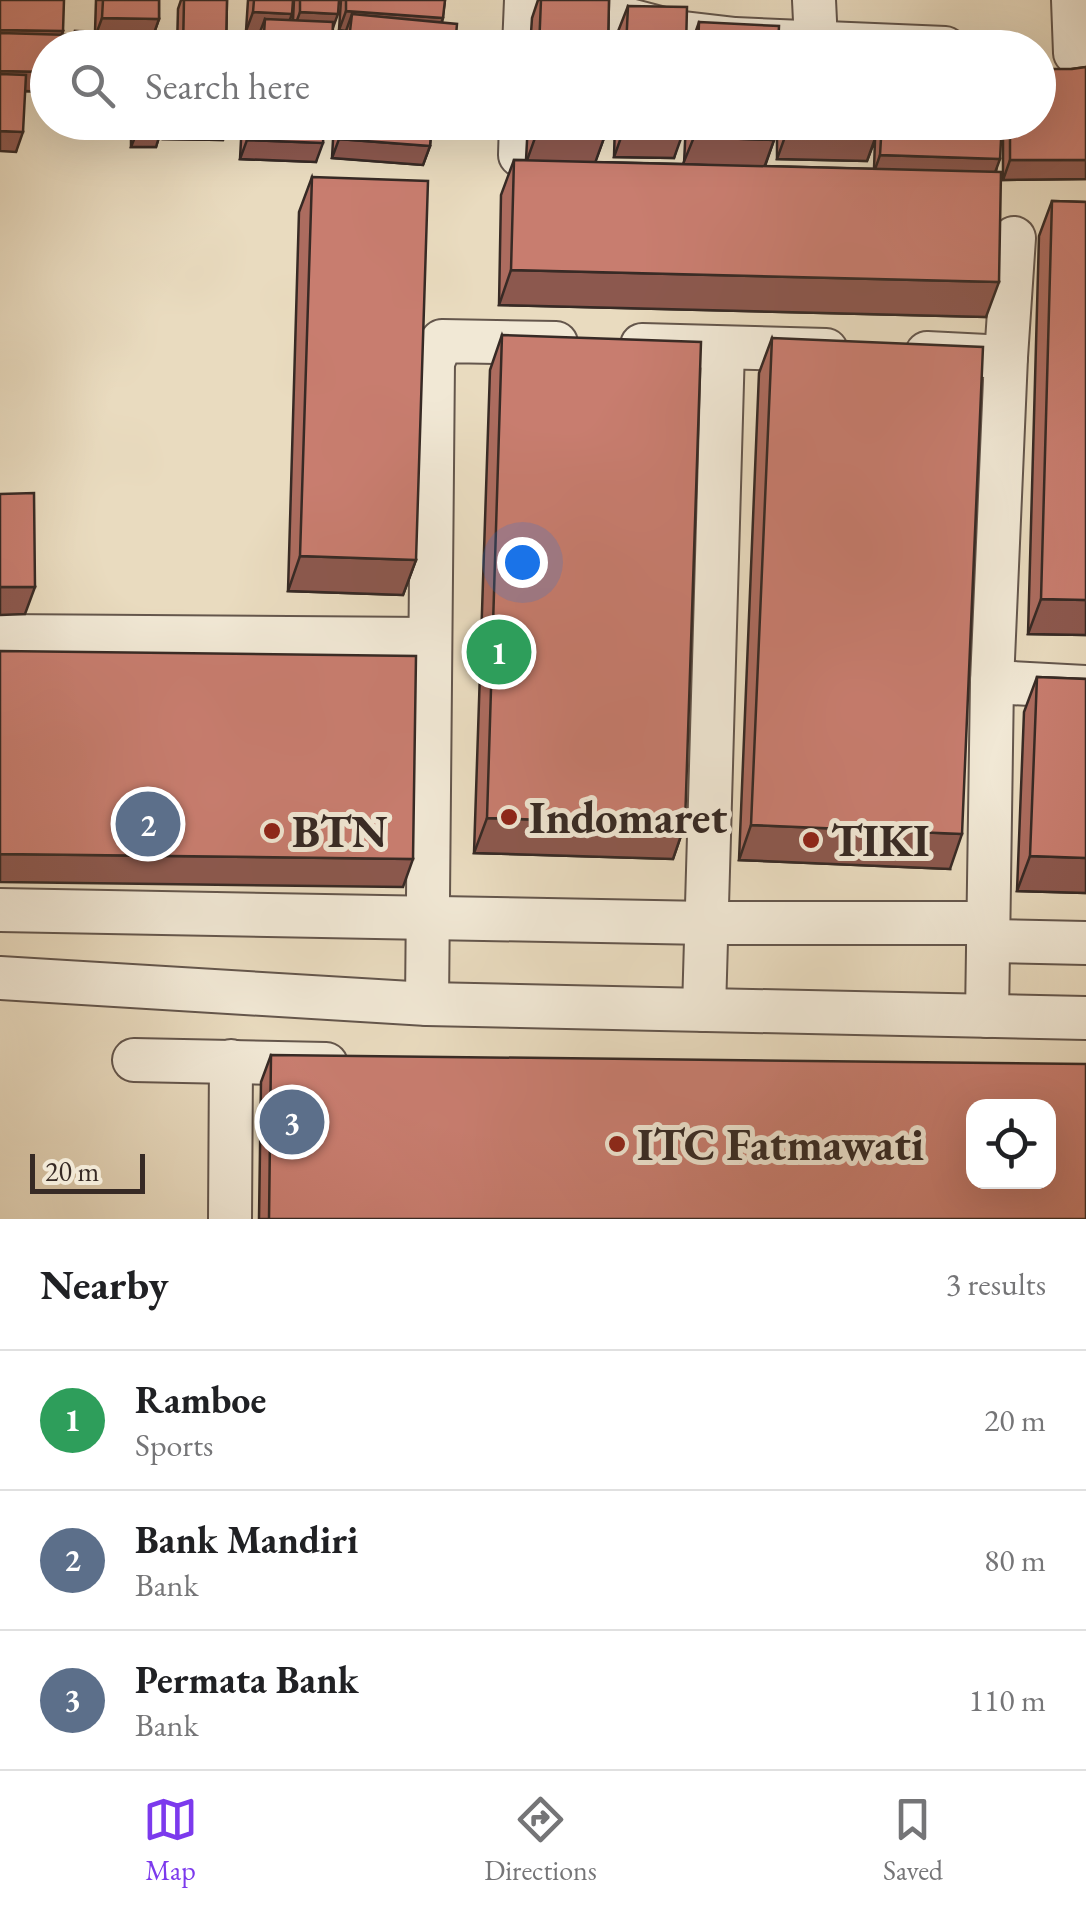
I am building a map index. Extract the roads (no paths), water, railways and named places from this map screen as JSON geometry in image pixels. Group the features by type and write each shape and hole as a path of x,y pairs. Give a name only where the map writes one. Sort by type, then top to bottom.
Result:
{"street":[{"path":"525,30 526,0"},
{"path":"553,0 667,30"},
{"path":"1067,52 1073,0"},
{"path":"774,30 814,21 858,30"},
{"path":"986,1016 992,682 1014,238"},
{"path":"427,1004 432,362 442,341 1006,357"},
{"path":"704,1010 724,348"},
{"path":"0,636 430,639"},
{"path":"992,682 1086,687"},
{"path":"0,910 707,923 988,932 1086,942"},
{"path":"0,978 427,1004 1086,1018"},
{"path":"134,1060 370,1065"},
{"path":"230,1219 231,1061"}],"place":[{"name":"Ramboe","path":"499,652"},
{"name":"Indomaret","path":"509,817"},
{"name":"Bank Mandiri","path":"148,824"},
{"name":"BTN","path":"272,831"},
{"name":"TIKI","path":"811,840"},
{"name":"Permata Bank","path":"292,1122"},
{"name":"ITC Fatmawati","path":"617,1144"}]}
